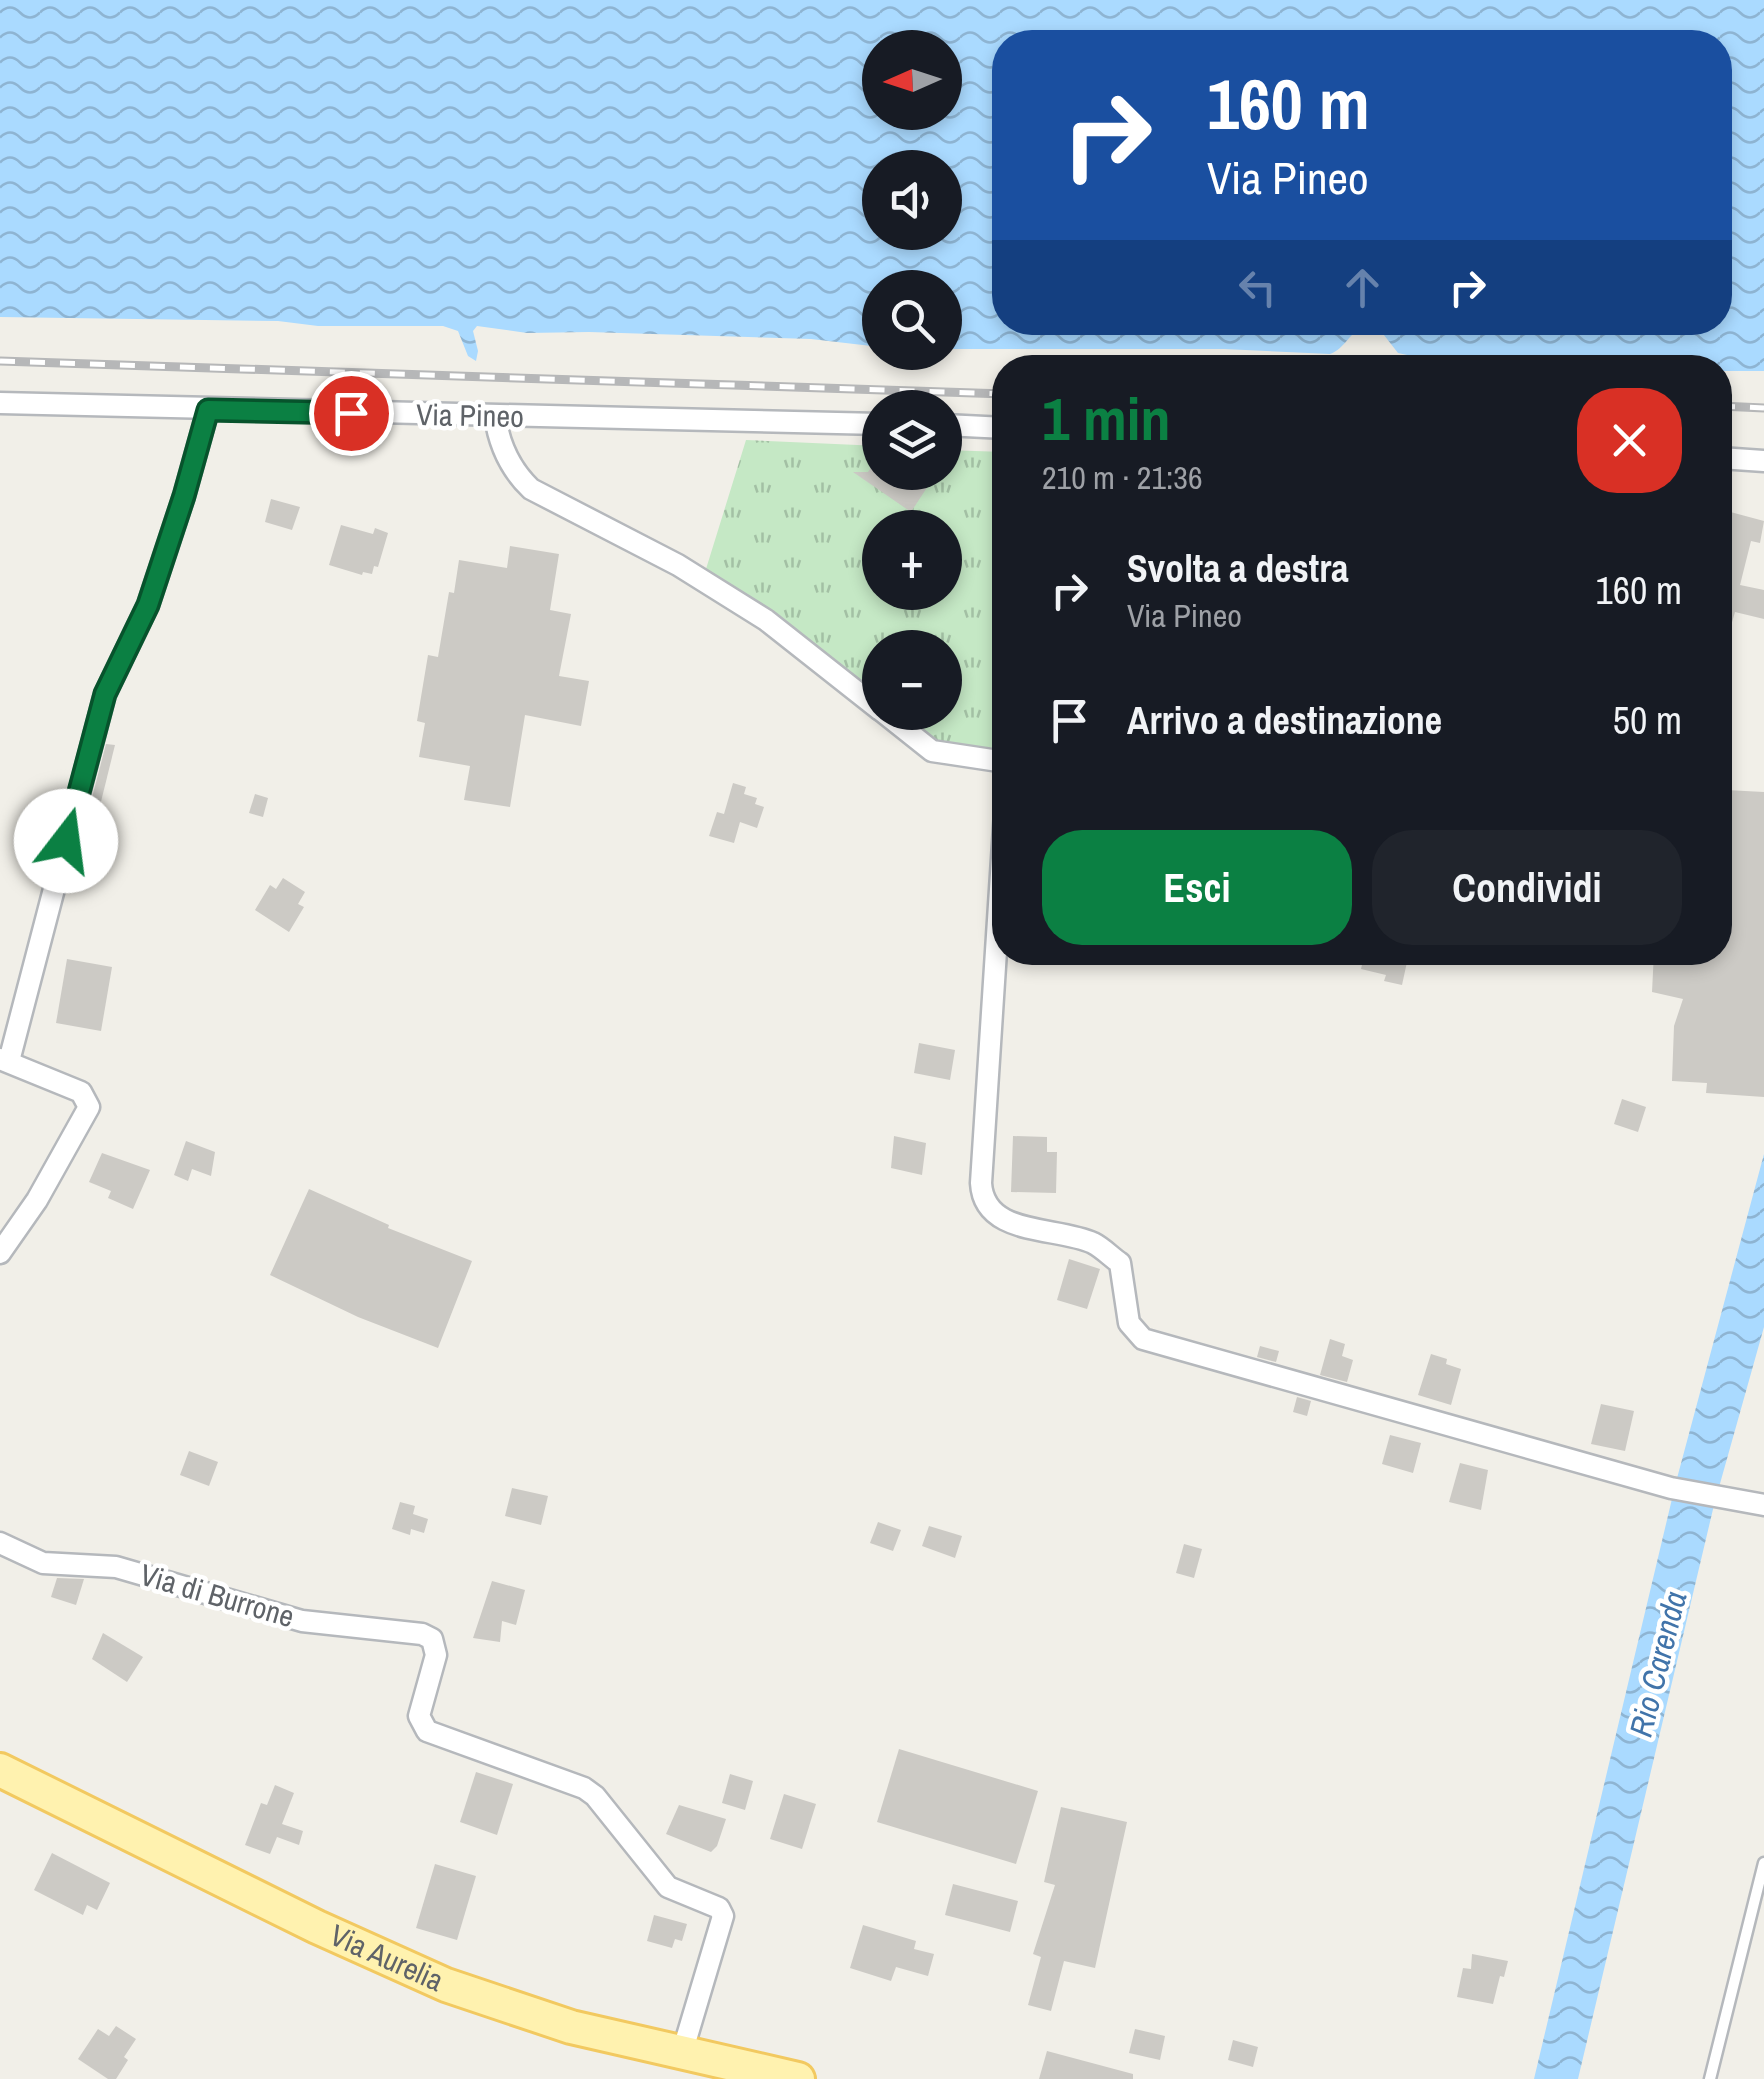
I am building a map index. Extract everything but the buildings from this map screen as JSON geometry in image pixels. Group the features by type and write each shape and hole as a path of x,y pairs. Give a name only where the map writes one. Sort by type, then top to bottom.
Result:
{"main road":[{"name":"Via Aurelia","path":"0,1770 317,1927 446,1985 571,2027 798,2079"}],"street":[{"name":"Via Pineo","path":"0,403 862,424"},
{"path":"0,1253 37,1200 89,1107 82,1092 4,1060 105,694 148,605 208,410"},
{"path":"494,416 498,438 515,474 531,489 678,565 766,620 862,695"},
{"path":"962,427 992,428"},
{"path":"1732,459 1764,460"},
{"path":"906,730 932,751 992,761"},
{"path":"995,965 981,1194 992,1212 1010,1222 1094,1244 1120,1263 1129,1322 1143,1338 1671,1488 1764,1505"},
{"name":"Via di Burrone","path":"0,1543 42,1563 116,1567 302,1621 422,1634 435,1644 436,1655 419,1716 427,1731 584,1788 595,1796 668,1886 719,1908 723,1916 682,2053"}],"lane":[{"path":"1710,2079 1764,1863"}],"green space":[{"path":"746,440 862,445 862,490 962,490 962,451 992,452 992,752 948,748 916,730 962,730 962,630 862,630 862,689 706,569"}],"water":[{"path":"0,0 1764,0 1764,371 1732,371 1732,355 1407,355 1398,353 1384,335 1732,335 1732,30 992,30 992,335 1352,335 1330,354 1224,349 962,349 962,270 862,270 862,345 811,339 527,333 477,326 473,331 476,361 468,356 458,331 443,326 318,326 278,321 0,317"},
{"name":"Rio Carenda","path":"1764,1154 1764,1327 1714,1505 1578,2079 1534,2079 1676,1482"}],"railway":[{"path":"0,361 992,394"},
{"path":"1732,407 1764,408"}],"route":[{"path":"66,841 105,694 148,605 208,410 351,413"}]}
